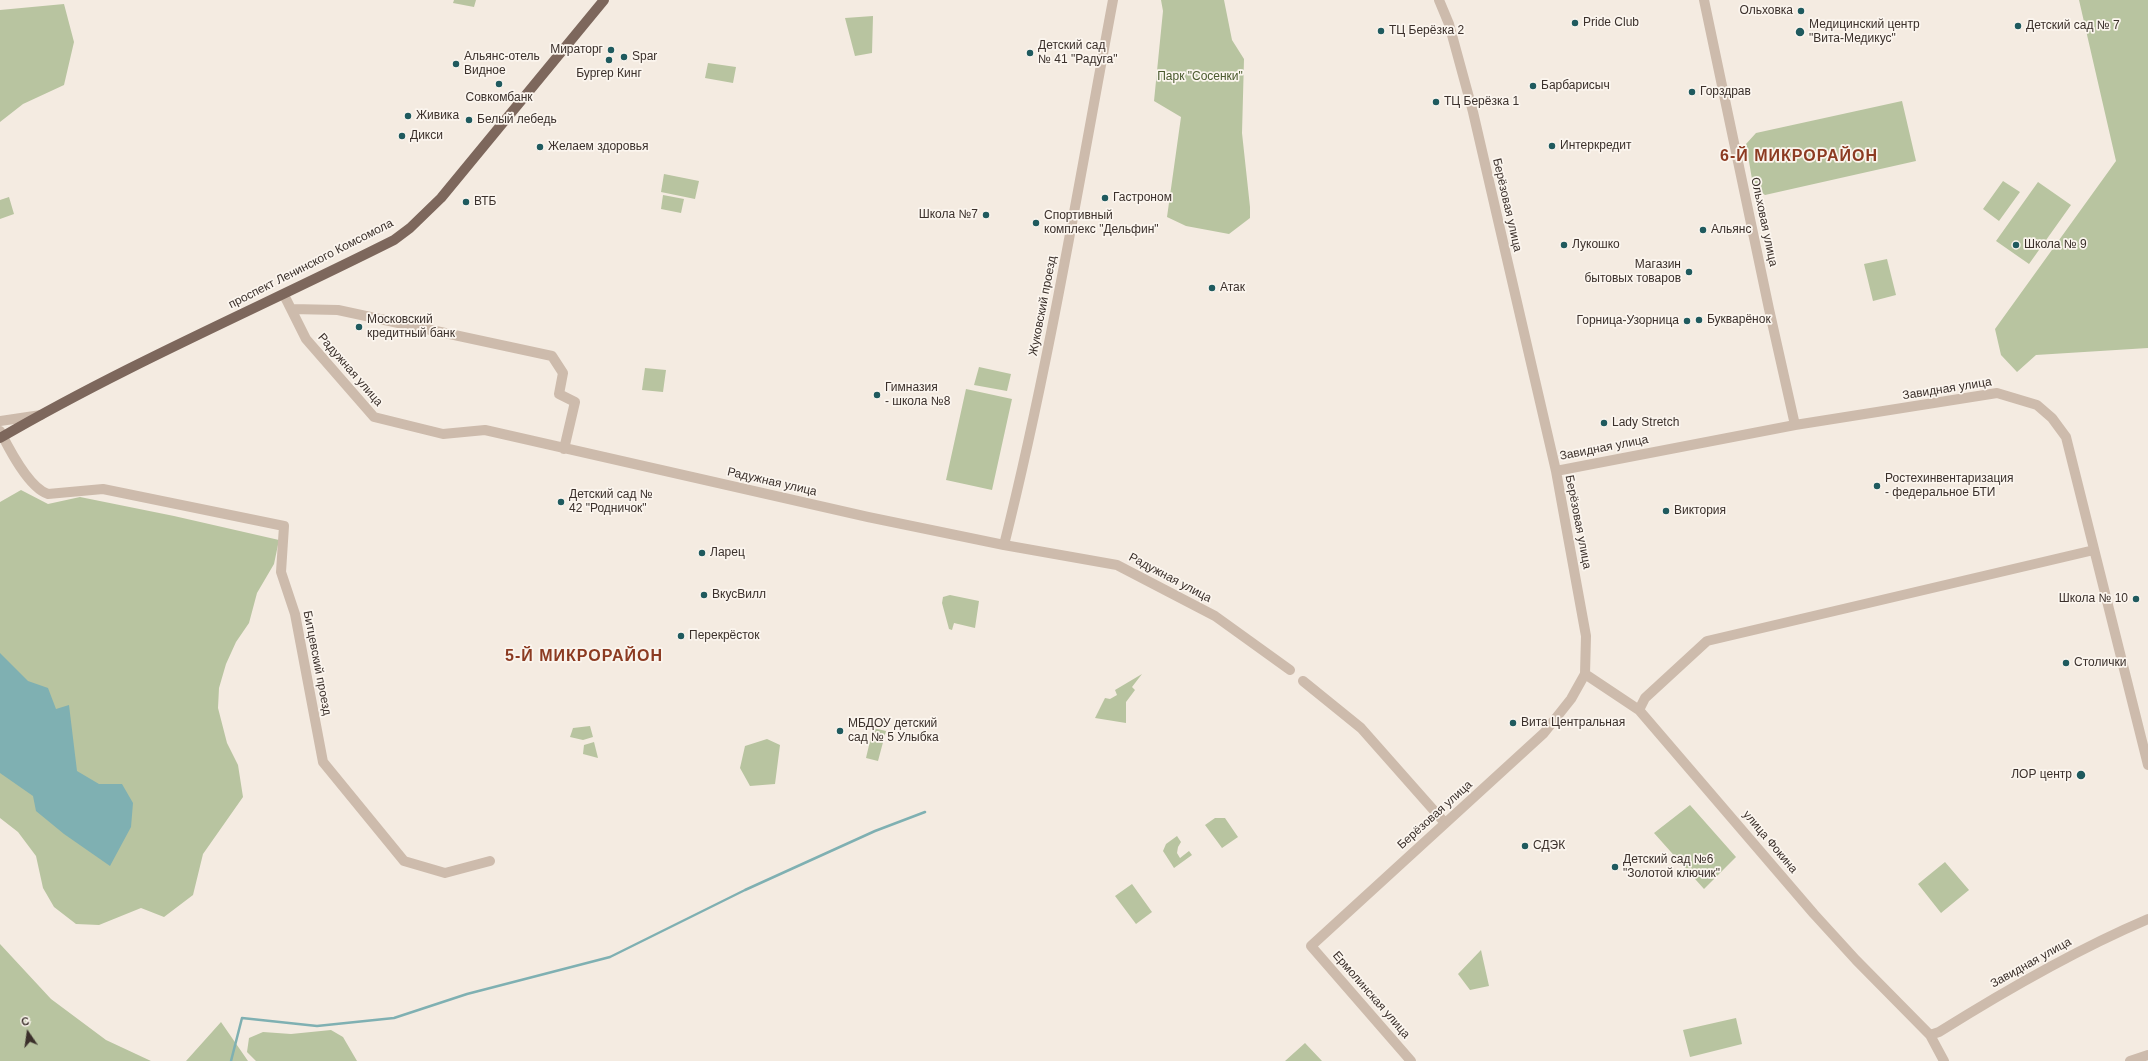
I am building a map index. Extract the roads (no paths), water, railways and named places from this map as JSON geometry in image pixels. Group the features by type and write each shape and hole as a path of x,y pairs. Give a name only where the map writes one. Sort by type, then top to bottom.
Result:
{"main road":[{"name":"проспект Ленинского Комсомола","path":"1,435 146,359 284,295 394,240 410,228 441,198 604,0"}],"street":[{"name":"Жуковский проезд","path":"1004,545 1024,464 1046,360 1113,0"},
{"name":"Берёзовая улица","path":"1311,946 1445,823 1526,752 1571,700 1585,674 1586,636 1556,471 1473,112 1449,24 1439,0"},
{"name":"Ольховая улица","path":"1704,0 1796,425"},
{"name":"Радужная улица","path":"284,295 306,339 374,417 442,434 484,430 868,517 1004,545 1117,565 1215,616 1290,670"},
{"path":"292,309 338,310 552,356 563,373 558,394 575,402 564,449"},
{"name":"Завидная улица","path":"1556,471 1796,425 1997,393 2037,405 2052,418 2066,436 2148,765"},
{"path":"0,421 42,414"},
{"name":"Битцевский проезд","path":"1,435 33,485 41,492 48,494 103,489 284,526 281,572 295,614 323,762 404,861 446,873 490,862"},
{"path":"1639,710 1646,698 1707,641 2094,550"},
{"name":"улица Фокина","path":"1585,674 1639,710 1814,914 1856,960 1930,1035 1944,1061"},
{"path":"1303,681 1361,728 1445,823"},
{"name":"Завидная улица","path":"1930,1035 1939,1032 2021,982 2104,938 2148,919"},
{"name":"Ермолинская улица","path":"1311,946 1411,1061"},
{"path":"2130,1061 2148,1055"}],"water":[{"path":"0,653 28,681 48,688 56,709 69,705 77,771 99,784 122,784 133,803 131,827 110,866 64,834 36,811 33,796 0,773"}],"waterway":[{"path":"231,1061 242,1018 317,1026 394,1018 467,994 610,957 745,890 875,831 925,812"}],"place":[{"name":"Ольховка","path":"1801,11"},
{"name":"Pride Club","path":"1575,23"},
{"name":"Детский сад № 7","path":"2018,26"},
{"name":"ТЦ Берёзка 2","path":"1381,31"},
{"name":"Медицинский центр \"Вита-Медикус\"","path":"1800,32"},
{"name":"Мираторг","path":"611,50"},
{"name":"Детский сад № 41 \"Радуга\"","path":"1030,53"},
{"name":"Spar","path":"624,57"},
{"name":"Бургер Кинг","path":"609,60"},
{"name":"Альянс-отель Видное","path":"456,64"},
{"name":"Совкомбанк","path":"499,84"},
{"name":"Барбарисыч","path":"1533,86"},
{"name":"Горздрав","path":"1692,92"},
{"name":"ТЦ Берёзка 1","path":"1436,102"},
{"name":"Живика","path":"408,116"},
{"name":"Белый лебедь","path":"469,120"},
{"name":"Дикси","path":"402,136"},
{"name":"Интеркредит","path":"1552,146"},
{"name":"Желаем здоровья","path":"540,147"},
{"name":"Гастроном","path":"1105,198"},
{"name":"ВТБ","path":"466,202"},
{"name":"Школа №7","path":"986,215"},
{"name":"Спортивный комплекс \"Дельфин\"","path":"1036,223"},
{"name":"Альянс","path":"1703,230"},
{"name":"Лукошко","path":"1564,245"},
{"name":"Школа № 9","path":"2016,245"},
{"name":"Магазин бытовых товаров","path":"1689,272"},
{"name":"Атак","path":"1212,288"},
{"name":"Букварёнок","path":"1699,320"},
{"name":"Горница-Узорница","path":"1687,321"},
{"name":"Московский кредитный банк","path":"359,327"},
{"name":"Гимназия - школа №8","path":"877,395"},
{"name":"Lady Stretch","path":"1604,423"},
{"name":"Ростехинвентаризация - федеральное БТИ","path":"1877,486"},
{"name":"Детский сад № 42 \"Родничок\"","path":"561,502"},
{"name":"Виктория","path":"1666,511"},
{"name":"Ларец","path":"702,553"},
{"name":"ВкусВилл","path":"704,595"},
{"name":"Школа № 10","path":"2136,599"},
{"name":"Перекрёсток","path":"681,636"},
{"name":"Столички","path":"2066,663"},
{"name":"Вита Центральная","path":"1513,723"},
{"name":"МБДОУ детский сад № 5 Улыбка","path":"840,731"},
{"name":"ЛОР центр","path":"2081,775"},
{"name":"СДЭК","path":"1525,846"},
{"name":"Детский сад №6 \"Золотой ключик\"","path":"1615,867"}],"district":[{"name":"6-Й МИКРОРАЙОН","path":"1799,157"},
{"name":"5-Й МИКРОРАЙОН","path":"584,657"}],"park label":[{"name":"Парк \"Сосенки\"","path":"1200,77"}]}
